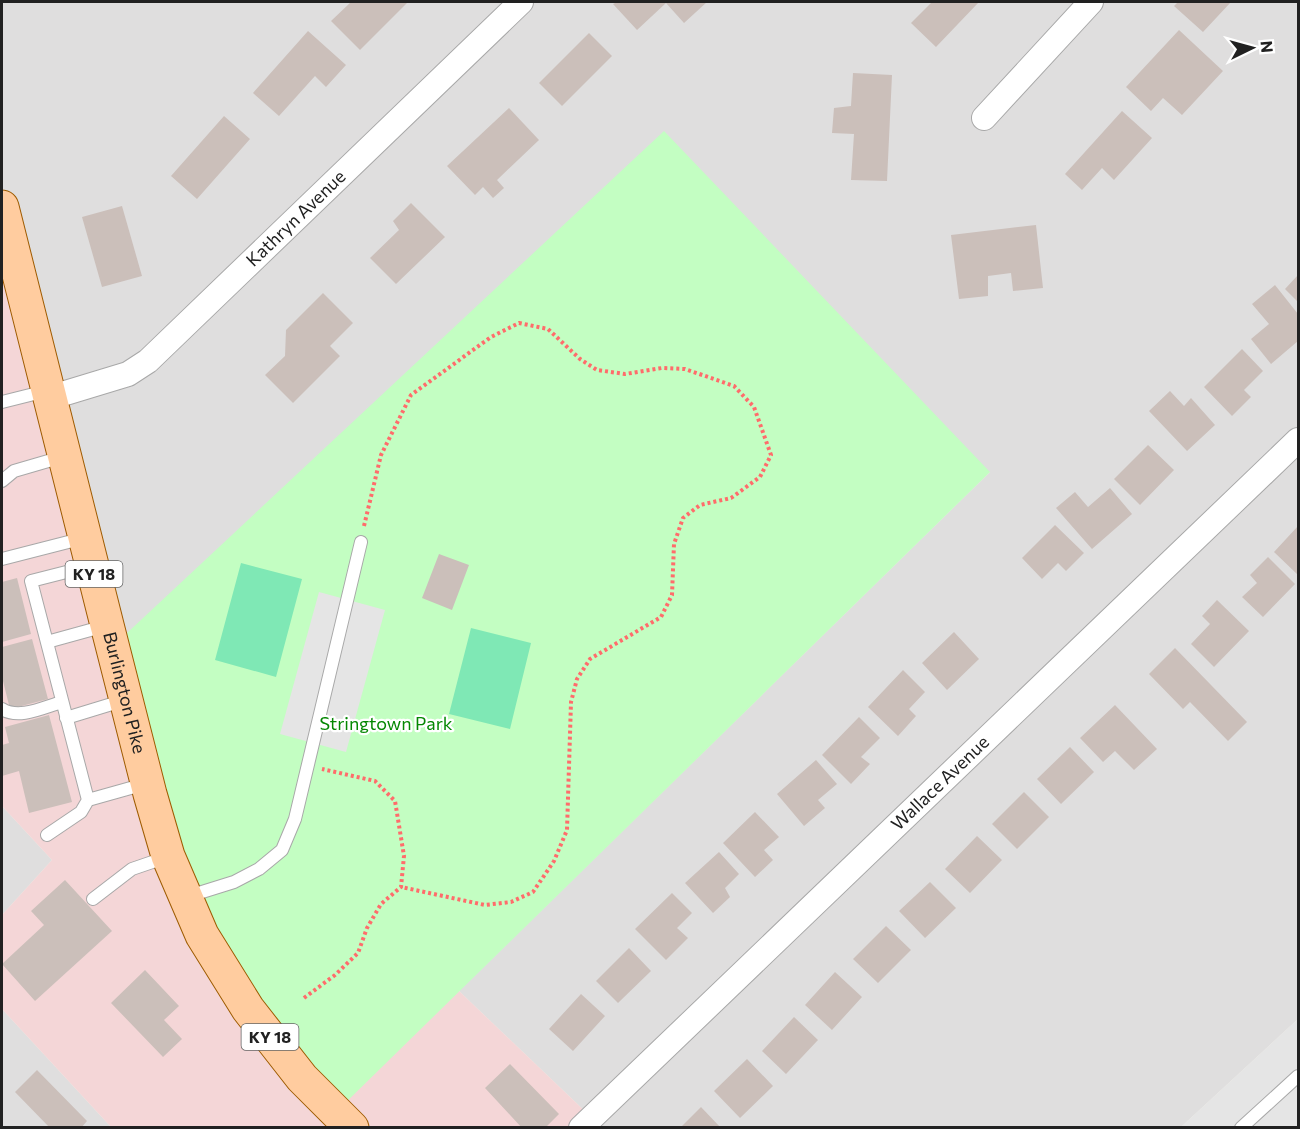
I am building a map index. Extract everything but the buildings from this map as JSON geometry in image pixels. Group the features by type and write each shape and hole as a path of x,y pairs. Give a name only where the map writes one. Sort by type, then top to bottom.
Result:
{"main road":[{"name":"Burlington Pike","path":"2,207 106,625 168,856 184,898 202,935 248,1009 302,1078 352,1128"}],"street":[{"name":"Kathryn Avenue","path":"48,394 128,374 148,361 521,2"},
{"path":"984,118 1091,2"},
{"name":"Wallace Avenue","path":"581,1128 1299,440"}],"lane":[{"path":"2,402 48,394"},
{"path":"2,481 14,471 64,457"},
{"path":"184,898 234,882 259,869 282,850 295,819 361,542"},
{"path":"2,559 88,551"},
{"path":"88,551 31,581 88,800"},
{"path":"47,642 106,625"},
{"path":"66,718 126,700"},
{"path":"2,709 9,713 21,713 62,702"},
{"path":"46,835 81,812 88,800 148,783"},
{"path":"93,899 132,869 168,856"},
{"path":"1240,1128 1299,1076"}],"path":[{"path":"361,542 381,455 411,395 491,337 519,323 548,329 597,370 625,374 662,368 685,369 734,386 754,407 771,455 760,477 730,498 700,505 683,518 674,544 672,595 661,617 590,659 577,679 571,702 567,830 554,861 533,892 511,902 485,904 401,887"},
{"path":"304,998 335,975 358,953 367,928 381,904 401,887 404,856 395,801 375,781 308,766"}],"shaded area":[{"path":"2,2 1298,2 1298,1019 1181,1127 581,1127 591,1117 459,991 990,472 112,647 2,207"},
{"path":"2,207 107,625 336,1111 459,991 592,1118 581,1127 111,1127 2,1009 2,915 52,860 2,806"},
{"path":"319,592 385,610 346,752 280,734"},
{"path":"2,806 52,860 2,915"},
{"path":"2,1009 111,1127 2,1127"},
{"path":"1298,1019 1298,1127 1181,1127"}],"green space":[{"name":"Stringtown Park","path":"664,131 990,472 336,1112 202,935 112,647"},
{"path":"241,563 302,579 276,677 215,660"},
{"path":"471,628 531,643 510,729 449,714"}]}
